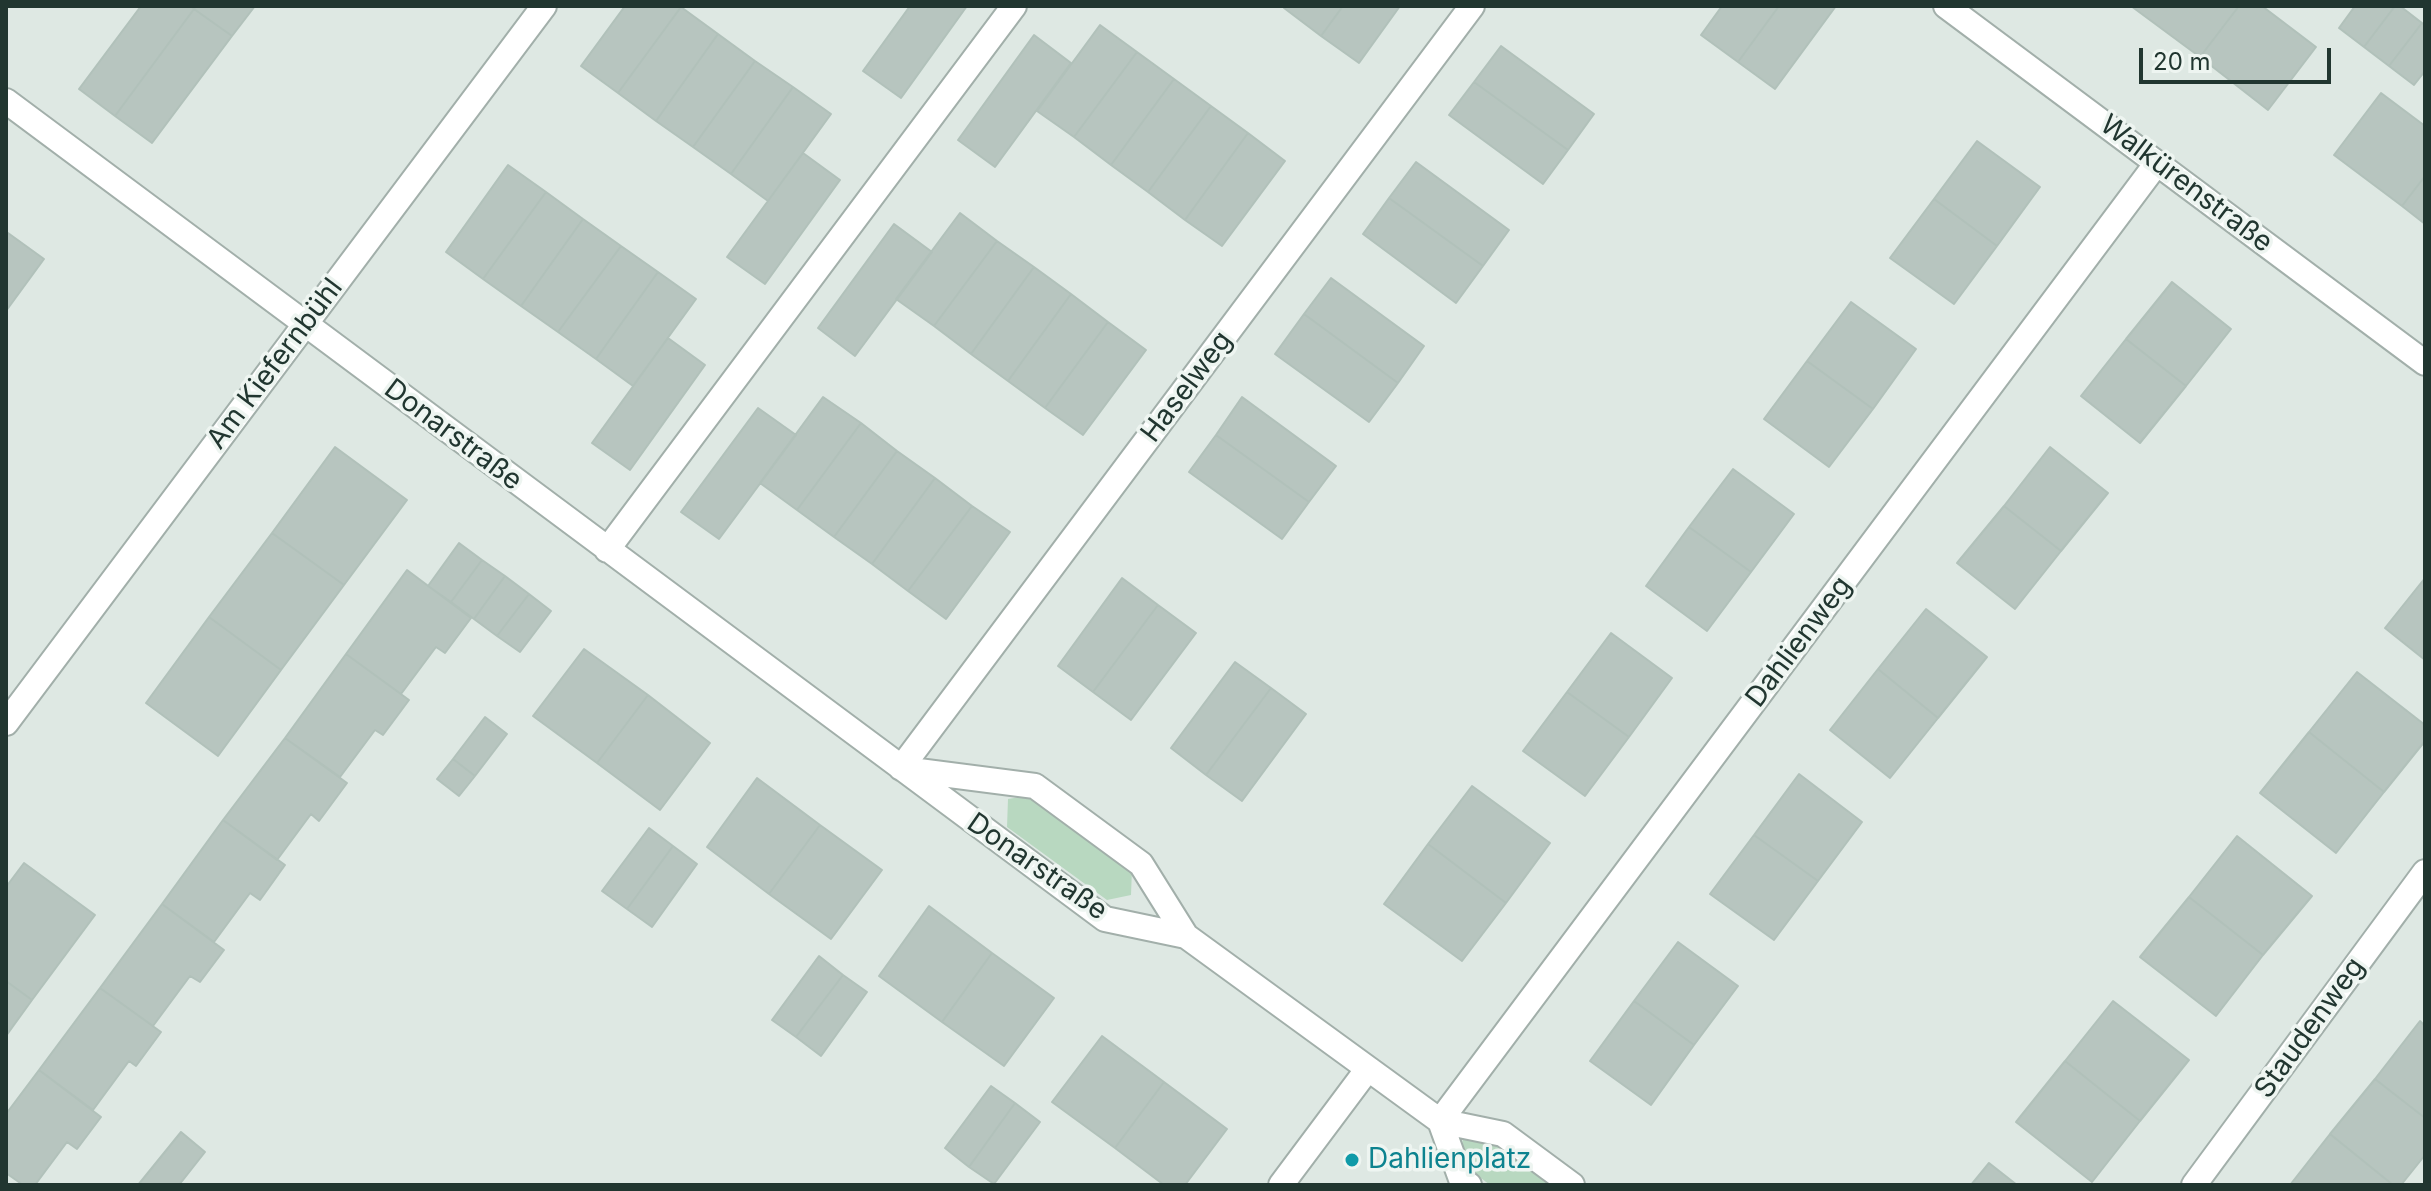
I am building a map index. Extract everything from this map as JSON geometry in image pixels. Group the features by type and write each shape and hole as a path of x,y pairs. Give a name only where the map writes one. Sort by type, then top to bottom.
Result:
{"street":[{"name":"Am Kiefernbühl","path":"6,723 544,6"},
{"path":"607,550 1014,6"},
{"name":"Haselweg","path":"901,768 1472,6"},
{"name":"Walkürenstraße","path":"1946,6 2425,363"},
{"name":"Donarstraße","path":"6,101 1105,919 1186,936"},
{"name":"Dahlienweg","path":"1440,1121 2157,163"},
{"name":"Donarstraße","path":"901,768 1035,786 1141,864 1186,936 1440,1121 1503,1134 1572,1185"},
{"name":"Staudenweg","path":"2194,1185 2425,872"},
{"path":"1281,1185 1367,1070"},
{"path":"1440,1121 1461,1179 1469,1185"}],"green space":[{"path":"1032,795 1132,869 1131,895 1107,900 1007,827 1008,799"},
{"path":"1485,1131 1557,1185 1490,1185 1460,1162 1463,1137"}],"building":[{"path":"141,6 191,6 194,9 115,116 79,89"},
{"path":"196,6 255,6 232,36 194,9"},
{"path":"625,6 681,7 618,93 581,66"},
{"path":"910,6 967,6 901,98 863,71"},
{"path":"1285,6 1343,6 1321,36"},
{"path":"1343,6 1400,6 1359,63 1321,36"},
{"path":"1722,6 1779,6 1738,62 1701,35"},
{"path":"1779,6 1836,6 1775,89 1738,62"},
{"path":"2131,6 2239,6 2200,57"},
{"path":"2239,6 2262,6 2316,47 2268,110 2200,57"},
{"path":"2355,6 2395,6 2364,47 2339,28"},
{"path":"2395,6 2400,6 2422,23 2389,66 2364,47"},
{"path":"681,7 718,34 656,121 618,93"},
{"path":"194,9 232,36 152,143 115,116"},
{"path":"2422,23 2425,25 2425,71 2414,85 2389,66"},
{"path":"1100,25 1137,52 1074,137 1037,111"},
{"path":"718,34 755,61 693,147 656,121"},
{"path":"1034,35 1071,63 995,167 958,140"},
{"path":"1501,46 1594,114 1568,150 1474,82"},
{"path":"1137,52 1174,79 1111,165 1074,137"},
{"path":"755,61 793,87 731,174 693,147"},
{"path":"1174,79 1211,106 1148,192 1111,165"},
{"path":"1474,82 1568,150 1543,184 1449,115"},
{"path":"793,87 831,114 768,201 731,174"},
{"path":"2381,93 2425,126 2425,176 2402,206 2334,155"},
{"path":"1211,106 1248,133 1185,220 1148,192"},
{"path":"1248,133 1285,161 1222,246 1185,220"},
{"path":"1977,141 2040,187 1997,246 1934,199"},
{"path":"803,153 840,180 765,284 727,257"},
{"path":"1416,162 1509,230 1483,266 1389,198"},
{"path":"508,165 546,192 483,279 446,252"},
{"path":"2425,176 2425,224 2402,206"},
{"path":"546,192 583,219 521,306 483,279"},
{"path":"1389,198 1483,266 1456,303 1363,234"},
{"path":"1934,199 1997,246 1954,304 1890,258"},
{"path":"960,213 997,241 934,326 896,299"},
{"path":"583,219 621,246 558,332 521,306"},
{"path":"894,224 932,252 855,356 818,328"},
{"path":"8,233 44,259 6,311 6,235"},
{"path":"997,241 1034,267 971,354 934,326"},
{"path":"621,246 658,272 596,359 558,332"},
{"path":"1034,267 1071,294 1008,381 971,354"},
{"path":"658,272 696,299 633,386 596,359"},
{"path":"1331,278 1424,346 1398,383 1304,314"},
{"path":"2172,282 2231,329 2186,386 2126,339"},
{"path":"1071,294 1108,322 1045,408 1008,381"},
{"path":"1851,302 1916,349 1873,409 1807,361"},
{"path":"1304,314 1398,383 1369,422 1275,354"},
{"path":"1108,322 1146,350 1083,435 1045,408"},
{"path":"668,338 705,365 630,470 592,443"},
{"path":"2126,339 2186,386 2140,443 2081,396"},
{"path":"1807,361 1873,409 1829,467 1764,419"},
{"path":"823,397 861,423 797,510 760,483"},
{"path":"1242,397 1336,466 1309,502 1216,435"},
{"path":"758,408 796,435 719,539 681,512"},
{"path":"861,423 897,451 834,537 797,510"},
{"path":"1216,435 1309,502 1282,539 1189,472"},
{"path":"335,447 407,500 344,585 272,533"},
{"path":"2050,447 2108,493 2061,551 2004,506"},
{"path":"897,451 935,478 872,564 834,537"},
{"path":"1733,469 1794,514 1751,572 1689,527"},
{"path":"935,478 972,506 908,591 872,564"},
{"path":"972,506 1010,532 946,619 908,591"},
{"path":"2004,506 2061,551 2015,609 1957,563"},
{"path":"1689,527 1751,572 1707,631 1646,586"},
{"path":"272,533 344,585 281,670 209,617"},
{"path":"459,543 482,560 451,602 428,586"},
{"path":"482,560 505,576 474,619 451,602"},
{"path":"407,570 471,618 445,653 436,647 401,694 346,654"},
{"path":"505,576 529,594 497,636 474,619"},
{"path":"1122,578 1158,605 1093,692 1058,666"},
{"path":"2425,578 2425,660 2385,628"},
{"path":"529,594 551,611 520,652 497,636"},
{"path":"1158,605 1196,633 1131,720 1093,692"},
{"path":"1926,609 1987,657 1938,718 1878,669"},
{"path":"209,617 281,670 218,756 146,703"},
{"path":"1611,633 1672,678 1629,737 1567,692"},
{"path":"584,649 648,695 597,763 533,716"},
{"path":"346,654 409,700 383,735 375,730 340,777 285,738"},
{"path":"1235,662 1271,688 1206,775 1171,748"},
{"path":"1878,669 1938,718 1890,778 1830,730"},
{"path":"2357,672 2425,725 2425,741 2384,792 2309,732"},
{"path":"1271,688 1306,714 1242,801 1206,775"},
{"path":"1567,692 1629,737 1585,796 1523,751"},
{"path":"648,695 710,743 660,810 597,763"},
{"path":"485,717 507,734 475,776 453,759"},
{"path":"2309,732 2384,792 2336,853 2260,793"},
{"path":"285,738 347,783 319,821 311,814 277,860 223,820"},
{"path":"453,759 475,776 459,796 437,779"},
{"path":"1799,774 1862,822 1818,881 1754,835"},
{"path":"757,778 820,825 769,894 707,847"},
{"path":"1472,786 1550,843 1506,903 1428,844"},
{"path":"223,820 285,865 260,900 250,893 214,942 162,904"},
{"path":"820,825 882,870 831,939 769,894"},
{"path":"649,828 673,846 627,909 602,891"},
{"path":"1754,835 1818,881 1774,940 1710,894"},
{"path":"2237,836 2312,896 2263,955 2189,897"},
{"path":"1428,844 1506,903 1462,961 1384,904"},
{"path":"673,846 697,864 652,927 627,909"},
{"path":"24,863 95,915 32,1000 6,981 6,887"},
{"path":"2189,897 2263,955 2216,1016 2140,957"},
{"path":"162,904 224,950 200,982 190,976 153,1026 100,988"},
{"path":"929,906 992,953 942,1022 879,976"},
{"path":"1678,942 1738,986 1694,1045 1634,1001"},
{"path":"992,953 1054,998 1004,1066 942,1022"},
{"path":"819,956 843,975 796,1037 772,1020"},
{"path":"843,975 867,992 821,1056 796,1037"},
{"path":"6,981 32,1000 6,1036"},
{"path":"100,988 161,1032 136,1066 129,1061 93,1110 39,1070"},
{"path":"1634,1001 1694,1045 1651,1105 1590,1061"},
{"path":"2113,1001 2189,1060 2140,1121 2065,1061"},
{"path":"2420,1021 2425,1026 2425,1118 2375,1079"},
{"path":"1102,1036 1164,1082 1115,1148 1052,1102"},
{"path":"2065,1061 2140,1121 2092,1182 2016,1122"},
{"path":"39,1070 101,1117 77,1149 67,1142 35,1185 23,1185 6,1173 6,1114"},
{"path":"2375,1079 2425,1118 2425,1155 2401,1185 2393,1185 2330,1134"},
{"path":"1164,1082 1227,1129 1185,1185 1164,1185 1115,1148"},
{"path":"991,1086 1015,1103 969,1167 945,1148"},
{"path":"1015,1103 1040,1122 994,1184 969,1167"},
{"path":"181,1132 205,1152 179,1185 138,1185"},
{"path":"2330,1134 2393,1185 2290,1185"},
{"path":"1989,1163 2017,1185 1971,1185"}],"place":[{"name":"Dahlienplatz","path":"1352,1160"}]}
